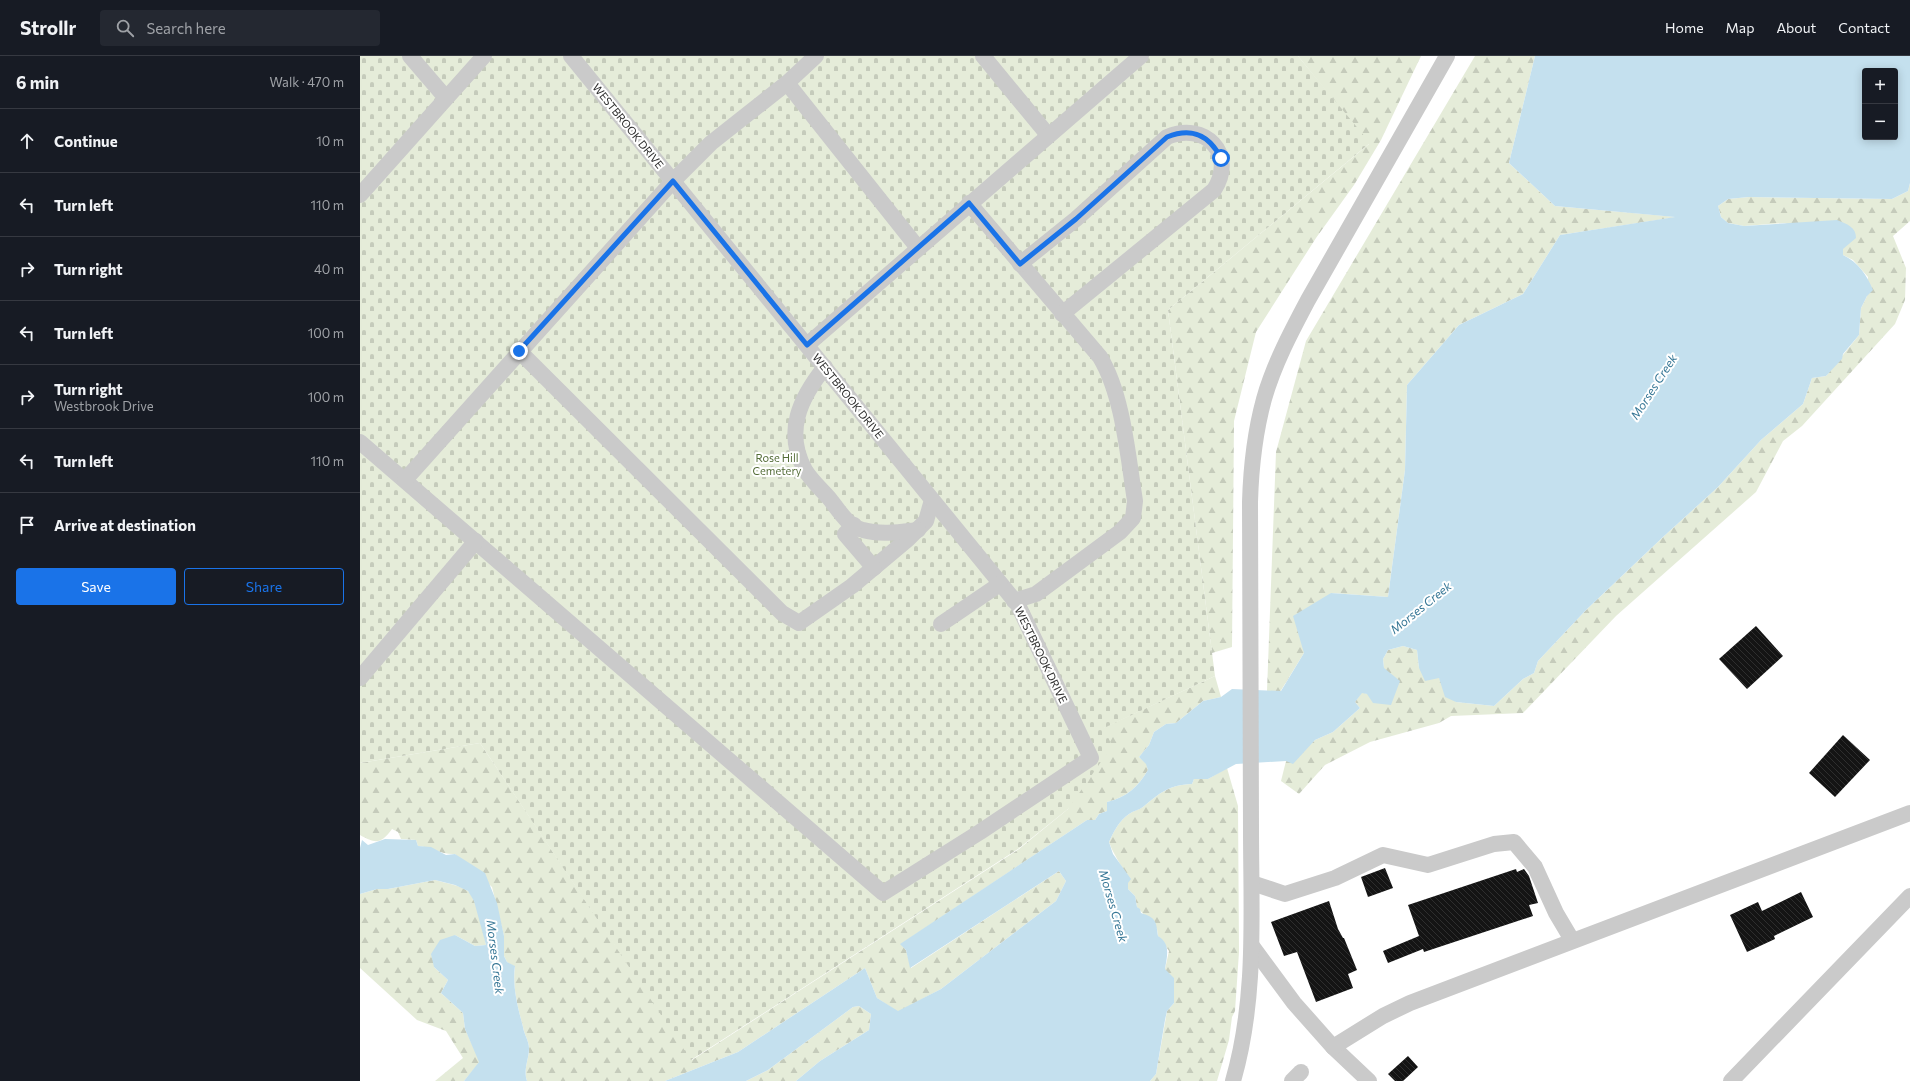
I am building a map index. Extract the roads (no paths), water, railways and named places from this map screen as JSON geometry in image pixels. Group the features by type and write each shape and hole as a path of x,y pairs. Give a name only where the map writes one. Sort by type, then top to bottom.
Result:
{"lane":[{"path":"410,56 446,98"},
{"path":"360,195 484,56"},
{"name":"WESTBROOK DRIVE","path":"476,541 883,893 980,832 1091,758 1018,605 571,56"},
{"path":"405,480 519,351 673,181 712,143 787,83 816,56"},
{"path":"983,56 1048,135"},
{"path":"807,345 969,203 1141,56"},
{"path":"1233,1081 1246,1023 1251,986 1252,883 1250,688 1252,466 1256,432 1264,398 1277,363 1308,300 1447,56"},
{"path":"787,83 918,248"},
{"path":"1020,264 1076,219 1167,137 1178,133 1192,133 1205,137 1216,146 1221,158 1223,169 1219,182 1214,190 1062,314"},
{"path":"969,203 1100,357 1111,379 1120,412 1135,501 1133,518 1120,532 1036,594 1014,601"},
{"path":"519,351 782,613 799,624 874,568 918,530 926,521 932,500"},
{"path":"825,367 814,381 802,402 794,428 797,453 806,471 846,520 862,530 891,533 918,530"},
{"path":"360,442 476,541 360,678"},
{"path":"854,525 845,534 874,568"},
{"path":"941,624 1000,584"},
{"path":"1333,1048 1383,1016 1410,1003 1572,940 1910,813"},
{"path":"1252,883 1285,894 1335,878 1383,855 1428,865 1494,844 1514,842 1535,867 1556,913 1572,940"},
{"path":"1731,1081 1910,896"},
{"path":"1252,946 1294,1003 1333,1048 1369,1081"}],"water":[{"name":"Morses Creek","path":"1535,56 1910,56 1910,183 1908,191 1892,199 1749,197 1728,199 1718,206 1721,217 1728,223 1744,226 1837,220 1853,229 1856,234 1856,238 1843,249 1843,255 1858,265 1868,279 1873,290 1867,296 1861,308 1859,335 1843,354 1842,359 1826,376 1812,378 1803,404 1761,440 1718,487 1586,610 1538,661 1534,673 1523,679 1494,706 1456,702 1445,697 1439,678 1425,681 1419,668 1417,650 1403,646 1388,650 1383,659 1384,668 1400,681 1391,705 1373,703 1367,694 1362,693 1355,702 1360,708 1333,732 1315,740 1293,764 1286,761 1236,764 1208,779 1194,779 1192,784 1170,788 1141,808 1129,814 1120,823 1109,842 1113,854 1131,879 1128,883 1128,889 1135,896 1137,907 1140,909 1141,913 1155,921 1158,936 1165,943 1167,951 1165,969 1174,978 1174,1003 1167,1011 1156,1074 1150,1081 796,1081 820,1061 869,1030 871,1014 859,1006 853,1007 768,1070 746,1081 665,1081 738,1052 865,968 877,998 898,1011 941,989 1056,901 1066,881 1059,871 910,968 906,950 900,944 1087,820 1095,820 1099,814 1107,811 1107,802 1126,794 1136,786 1144,776 1148,770 1146,764 1139,757 1149,745 1154,732 1166,724 1176,723 1203,701 1221,697 1232,689 1281,691 1304,653 1293,616 1331,593 1388,597 1405,470 1407,385 1459,325 1523,294 1560,235 1675,217 1555,206 1509,163"},
{"name":"Morses Creek","path":"385,839 416,840 418,846 431,847 446,855 455,854 485,873 497,903 504,936 504,956 507,962 515,966 514,981 516,997 529,1045 526,1068 527,1081 464,1081 479,1062 465,1029 463,1013 441,993 448,980 434,967 431,954 440,940 455,935 475,946 486,945 474,901 468,891 455,885 435,880 388,889 377,889 360,894 360,848 362,840 368,845"}],"park label":[{"name":"Rose Hill Cemetery","path":"777,464"}]}
